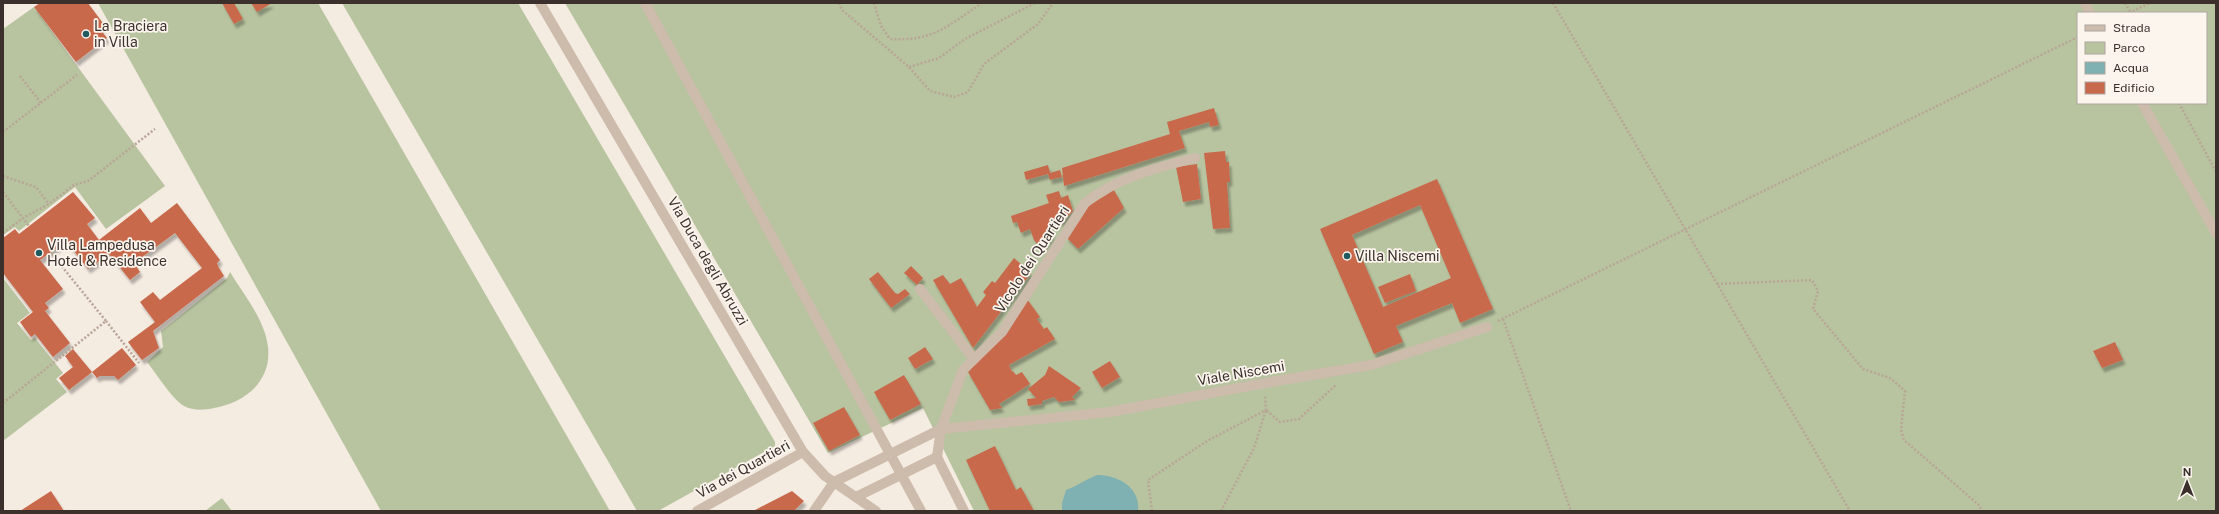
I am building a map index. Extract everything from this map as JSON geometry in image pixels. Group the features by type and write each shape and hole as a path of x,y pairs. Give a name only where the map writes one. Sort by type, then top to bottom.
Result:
{"street":[{"name":"Via Duca degli Abruzzi","path":"540,3 803,452 816,468 876,511"},
{"path":"645,3 921,511"},
{"path":"2085,3 2090,12"},
{"path":"2143,104 2216,233"},
{"name":"Vicolo dei Quartieri","path":"937,457 940,429 963,370 1002,332 1085,203 1094,195 1154,168 1195,158"},
{"path":"920,289 974,359"},
{"name":"Viale Niscemi","path":"940,429 1110,412 1264,383 1371,365 1486,327"},
{"path":"814,511 834,482 940,429"},
{"name":"Via dei Quartieri","path":"697,511 803,452"},
{"path":"856,498 900,474 937,457 964,511"}],"path":[{"path":"839,3 842,10 908,67 930,91 954,97 968,92 984,64 1038,24 1053,3"},
{"path":"874,3 881,26 890,39 908,41 932,36 982,3"},
{"path":"908,67 939,58 965,39 1035,3"},
{"path":"1553,3 1850,511"},
{"path":"2125,3 2130,12"},
{"path":"2132,12 2150,3"},
{"path":"1486,327 2077,37"},
{"path":"3,132 77,75"},
{"path":"20,76 41,103"},
{"path":"2180,104 2216,172"},
{"path":"3,233 23,218 49,204 74,186 88,181 156,129"},
{"path":"3,176 36,187 49,204"},
{"path":"3,192 29,226"},
{"path":"51,253 139,363"},
{"path":"1717,284 1812,280 1818,292 1813,309 1863,369 1890,378 1905,391 1901,430 1904,440 1980,506 1981,511"},
{"path":"1503,319 1571,511"},
{"path":"3,403 106,321"},
{"path":"1266,410 1280,422 1298,419 1342,380"},
{"path":"1221,511 1254,448 1266,410 1264,383"},
{"path":"1152,511 1148,480 1207,441 1266,410"}],"green space":[{"path":"98,3 318,3 610,511 381,511"},
{"path":"342,3 518,3 775,442 775,446 658,511 637,511"},
{"path":"565,3 2216,3 2216,511 974,511 923,408 828,453"},
{"path":"34,7 165,186 106,229 75,187 19,231 15,227 3,235 3,29"},
{"path":"230,272 253,308 263,327 268,347 266,370 261,380 254,388 236,401 207,409 199,410 188,408 174,398 147,362 163,347 161,331 227,278"},
{"path":"3,278 30,313 17,323 31,340 35,338 63,373 56,379 67,392 3,441"},
{"path":"222,498 232,511 205,511"}],"water":[{"path":"1097,475 1112,477 1120,480 1132,489 1136,495 1138,511 1062,511 1062,503 1066,490"}],"building":[{"path":"40,3 88,3 105,26 100,29 107,38 76,62 34,7"},
{"path":"222,3 234,3 243,19 234,24"},
{"path":"251,3 272,3 257,12"},
{"path":"1214,108 1219,125 1210,127 1209,122 1179,131 1185,148 1064,186 1062,168 1170,134 1167,122"},
{"path":"1225,151 1226,162 1229,162 1230,182 1227,182 1230,228 1213,229 1204,153"},
{"path":"1197,164 1201,199 1183,202 1176,167"},
{"path":"1048,165 1050,173 1060,170 1062,177 1050,180 1048,174 1026,180 1024,172"},
{"name":"Villa Niscemi","path":"1437,179 1493,309 1460,323 1452,303 1396,326 1403,342 1374,354 1320,229","holes":["1420,205 1451,278 1383,307 1352,235"]},
{"path":"1114,190 1124,208 1078,249 1066,237 1076,218 1090,205"},
{"path":"1059,191 1061,198 1068,195 1073,211 1064,220 1048,226 1052,235 1042,249 1034,240 1030,229 1021,233 1017,222 1013,223 1011,216 1049,203 1046,195"},
{"path":"73,192 95,218 87,224 99,240 140,208 151,223 177,203 220,260 217,263 224,276 153,331 159,348 142,360 128,342 155,322 140,302 153,292 160,300 202,268 175,233 134,263 140,272 130,280 109,254 88,269 66,241 40,260 63,289 45,303 49,308 45,311 70,343 53,357 35,334 31,337 20,322 33,312 3,273 3,238 15,229 19,234"},
{"path":"1014,258 1031,273 973,348 933,280 943,275 950,284 961,278 977,307 986,295 983,292 992,281 995,283"},
{"path":"911,266 923,278 917,285 904,273"},
{"path":"878,272 895,293 898,294 905,289 910,294 891,308 869,279"},
{"path":"1410,274 1416,291 1385,303 1378,287"},
{"path":"1027,299 1040,317 1037,319 1044,329 1047,327 1055,339 1009,365 1012,372 1013,371 1016,375 1022,372 1030,384 999,404 1002,408 990,410 968,372"},
{"path":"2115,342 2123,360 2102,368 2093,351"},
{"path":"925,347 933,359 915,369 908,358"},
{"path":"122,348 136,365 118,380 114,376 100,376 97,378 92,372"},
{"path":"73,349 92,372 69,390 59,378 73,367 65,356"},
{"path":"1110,361 1120,377 1102,388 1092,372"},
{"path":"1049,366 1081,388 1072,397 1075,400 1059,402 1054,397 1042,401 1042,404 1028,406 1027,399 1036,398 1028,389 1045,375"},
{"path":"904,375 921,404 890,420 874,392"},
{"path":"844,407 860,435 829,451 813,423"},
{"path":"995,446 1016,490 1021,487 1034,511 990,511 966,460"},
{"path":"51,491 64,511 20,511"},
{"path":"792,491 804,501 794,511 753,511"}],"place":[{"name":"La Braciera in Villa","path":"86,34"},
{"name":"Villa Lampedusa Hotel & Residence","path":"39,253"},
{"name":"Villa Niscemi","path":"1347,256"}]}
